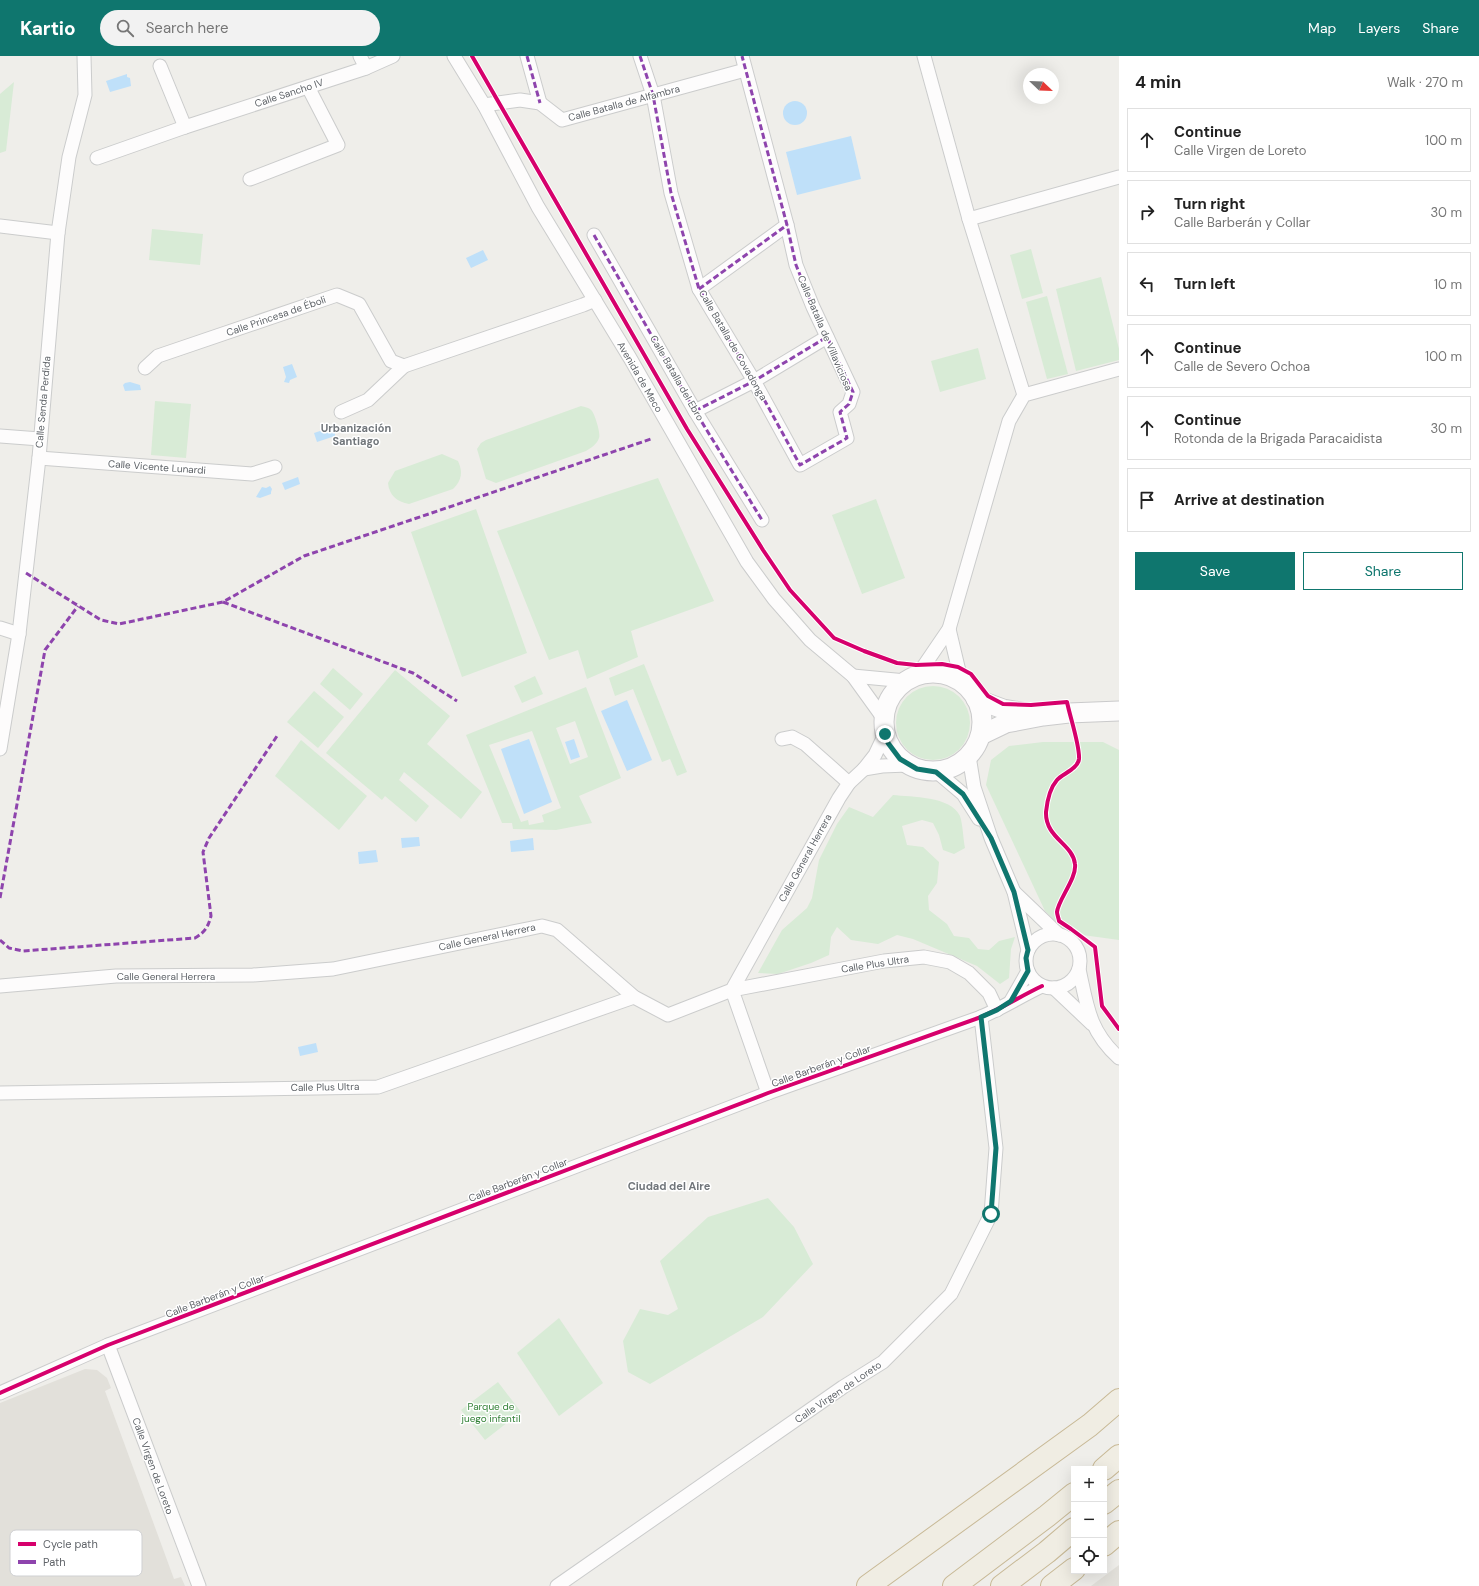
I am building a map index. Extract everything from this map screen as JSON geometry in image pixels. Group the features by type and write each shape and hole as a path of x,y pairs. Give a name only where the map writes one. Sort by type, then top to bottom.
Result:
{"highway":[{"path":"868,1586 1090,1425 1119,1400"},
{"path":"1107,1466 1119,1456"},
{"path":"1105,1502 1119,1491"},
{"path":"954,1586 1071,1496"},
{"path":"1002,1586 1071,1532"},
{"path":"1107,1542 1119,1532"},
{"path":"1052,1586 1071,1571"}],"street":[{"name":"Calle Senda Perdida","path":"0,749 20,634 40,438 58,233 69,157 85,95 84,56"},
{"path":"360,56 366,68"},
{"name":"Calle Sancho IV","path":"97,158 185,127 366,68 393,56"},
{"name":"Avenida de Meco","path":"454,56 484,105 538,207 595,300 747,562 774,599 810,640 853,676 885,726"},
{"path":"527,56 540,103"},
{"name":"Calle Batalla de Covadonga","path":"640,56 653,95 671,193 699,289 754,380 800,465"},
{"name":"Calle Batalla de Villaviciosa","path":"742,56 787,225 796,265 813,308 853,392 849,404 840,412 847,438 800,465"},
{"path":"924,56 968,219 1024,395"},
{"path":"160,66 185,127"},
{"name":"Calle Batalla de Alfambra","path":"484,105 520,100 540,103 562,120 745,70"},
{"path":"250,180 338,145 308,87"},
{"path":"968,219 1119,177"},
{"path":"699,289 787,225"},
{"path":"0,226 58,233"},
{"name":"Calle Batalla del Ebro","path":"594,235 695,411 762,520"},
{"name":"Calle Princesa de Éboli","path":"144,368 158,356 337,295 359,304 391,361 404,366"},
{"path":"341,412 368,400 404,366 595,300"},
{"path":"695,411 754,380 827,337"},
{"path":"912,678 949,629 1008,421 1024,395 1119,369"},
{"path":"0,436 40,438"},
{"name":"Calle Vicente Lunardi","path":"38,458 252,474 275,468"},
{"path":"0,628 20,634"},
{"path":"949,629 958,667 964,683 976,699 982,716 981,735 969,756 960,764 949,769 936,772 917,769 908,765 888,743 885,726 886,708 891,698 898,688 912,678 926,673 946,674 964,683"},
{"path":"853,676 912,678"},
{"path":"976,699 1003,708 1043,716"},
{"path":"981,735 1006,723 1043,716 1069,713 1119,711"},
{"name":"Calle General Herrera","path":"0,986 116,976 253,975 333,969 542,926 557,930 634,997 668,1015 732,990 839,798 849,782 864,769 875,755 885,726"},
{"path":"782,739 792,737 805,744 849,782"},
{"path":"969,756 974,787 991,838 1014,892 1028,950"},
{"path":"864,769 882,766 908,765"},
{"path":"936,772 963,794 991,838"},
{"path":"1014,892 1060,935 1072,942 1077,947 1080,954 1079,969 1086,1003 1093,1025 1106,1046 1119,1058"},
{"path":"1060,935 1051,934 1043,936 1032,944 1028,950 1026,958 1028,971 1031,977 1048,987 1093,1025"},
{"name":"Calle Plus Ultra","path":"732,990 884,961 924,957 950,962 968,973 989,993 997,1010"},
{"path":"1048,987 1061,987 1072,980 1079,969"},
{"name":"Calle Barberán y Collar","path":"1011,1001 1028,971"},
{"name":"Calle Barberán y Collar","path":"0,1393 108,1345 768,1093 981,1017 997,1010 1011,1001 1048,987"},
{"name":"Calle Barberán y Collar","path":"732,990 768,1093"},
{"name":"Calle Plus Ultra","path":"0,1093 378,1087 634,997"},
{"name":"Calle Virgen de Loreto","path":"556,1586 843,1387 883,1362 950,1294 991,1214 996,1148 981,1017"},
{"name":"Calle Virgen de Loreto","path":"108,1345 199,1586"}],"shaded area":[{"path":"85,1369 97,1370 107,1378 111,1388 105,1391 174,1579 181,1577 185,1586 0,1586 0,1403"},
{"path":"1119,1565 1119,1586 1091,1586"}],"green space":[{"path":"14,82 6,151 0,153 0,94"},
{"path":"152,229 203,234 200,265 149,260"},
{"path":"1031,249 1043,293 1022,299 1010,255"},
{"path":"1101,277 1119,349 1119,360 1076,371 1056,289"},
{"path":"1047,296 1068,374 1047,379 1026,302"},
{"path":"978,348 986,379 940,392 931,361"},
{"path":"155,401 191,404 186,458 151,455"},
{"path":"581,406 591,410 595,416 599,438 592,447 586,451 496,483 486,479 477,449 481,443"},
{"path":"442,454 458,461 460,465 461,476 453,489 409,504 401,502 394,497 390,491 388,483 395,471"},
{"path":"658,478 714,601 631,631 638,657 587,679 578,650 549,660 497,531"},
{"path":"876,499 905,578 862,594 832,515"},
{"path":"476,509 527,653 462,677 411,532"},
{"path":"644,664 687,772 677,776 670,759 662,762 633,689 615,696 609,678"},
{"path":"333,668 363,694 350,710 320,684"},
{"path":"395,670 450,716 427,744 482,792 461,819 404,772 399,780 429,806 416,822 385,796 382,800 326,753"},
{"path":"535,676 543,694 522,703 514,686"},
{"path":"933,686 947,689 959,697 967,709 970,723 967,737 959,749 947,757 933,760 919,757 907,749 899,737 896,723 899,709 907,697 919,689"},
{"path":"586,687 621,778 579,796 592,823 556,830 513,829 512,823 502,823 466,735","holes":["575,721 588,757 570,764 556,728","532,731 561,808 542,815 544,822 529,825 528,820 521,822 489,745"]},
{"path":"314,691 344,717 318,748 287,722"},
{"path":"301,740 367,796 339,830 275,776"},
{"path":"1043,742 1103,742 1119,750 1119,940 1068,933 1045,911 986,785 991,760 1009,746"},
{"path":"893,795 920,797 940,801 955,809 960,816 965,848 954,854 943,850 939,835 933,823 922,820 902,826 907,845 923,847 939,862 937,883 928,896 929,910 947,924 954,936 969,938 978,949 989,950 999,941 1015,937 1011,949 1009,978 1000,984 977,966 913,939 897,935 878,944 851,940 837,927 831,937 829,955 811,963 778,974 758,973 782,930 807,908 812,898 819,860 837,824 849,807 873,817"},
{"path":"768,1198 794,1227 813,1264 763,1317 650,1384 628,1372 623,1341 640,1309 668,1315 678,1309 660,1261 708,1217"},
{"path":"559,1318 603,1383 559,1416 517,1353"},
{"name":"Parque de juego infantil","path":"498,1382 521,1412 485,1440 461,1410"}],"water":[{"path":"127,74 127,77 130,78 131,86 110,92 106,81"},
{"path":"795,101 804,104 807,113 804,122 795,125 786,122 783,113 786,104"},
{"path":"851,136 861,179 797,195 786,152"},
{"path":"483,250 488,260 471,268 466,258"},
{"path":"292,364 297,377 290,380 289,383 284,382 286,377 283,367"},
{"path":"130,382 140,385 141,390 125,391 123,385"},
{"path":"335,426 335,436 317,442 314,433"},
{"path":"298,477 300,484 285,490 282,483"},
{"path":"270,486 272,489 271,494 260,498 256,497 262,487 266,488"},
{"path":"627,700 652,760 627,771 601,711"},
{"path":"529,739 552,802 524,814 501,749"},
{"path":"574,739 580,757 571,760 565,742"},
{"path":"419,837 420,846 402,848 401,838"},
{"path":"533,838 534,850 511,852 510,841"},
{"path":"376,850 378,862 359,864 358,852"},
{"path":"316,1043 318,1052 300,1056 298,1047"}],"marked path":[{"path":"527,56 540,103"},
{"path":"640,56 653,95 671,193 699,289 754,381 800,465 847,438 840,412 849,404 853,392 813,307 796,265 787,225 742,56"},
{"path":"699,289 787,225"},
{"path":"594,235 695,411 762,520"},
{"path":"695,411 754,381 827,337"},
{"path":"26,573 101,620 119,624 223,602 304,556 651,439"},
{"path":"223,602 413,673 457,701"},
{"path":"0,898 45,650 78,606"},
{"path":"0,940 9,948 23,951 195,938 198,936 206,929 211,916 203,852 209,838 277,736"}],"cycle path":[{"path":"472,56 687,429 790,590 834,638 897,663 916,665 942,664 958,667 971,674 988,696 1003,704 1031,705 1067,702 1079,753 1079,759 1076,766 1059,778 1052,787 1046,812 1047,821 1054,835 1073,857 1075,870 1058,907 1057,913 1059,921 1095,947 1102,1006 1119,1029"},
{"path":"0,1393 108,1345 768,1093 981,1017 1042,986"}],"district":[{"name":"Urbanización Santiago","path":"356,434"},
{"name":"Ciudad del Aire","path":"669,1186"}],"route":[{"path":"885,734 888,743 900,759 917,769 936,772 963,794 991,838 1014,892 1028,950 1026,964 1028,971 1011,1001 997,1010 981,1017 996,1148 991,1214"}]}
